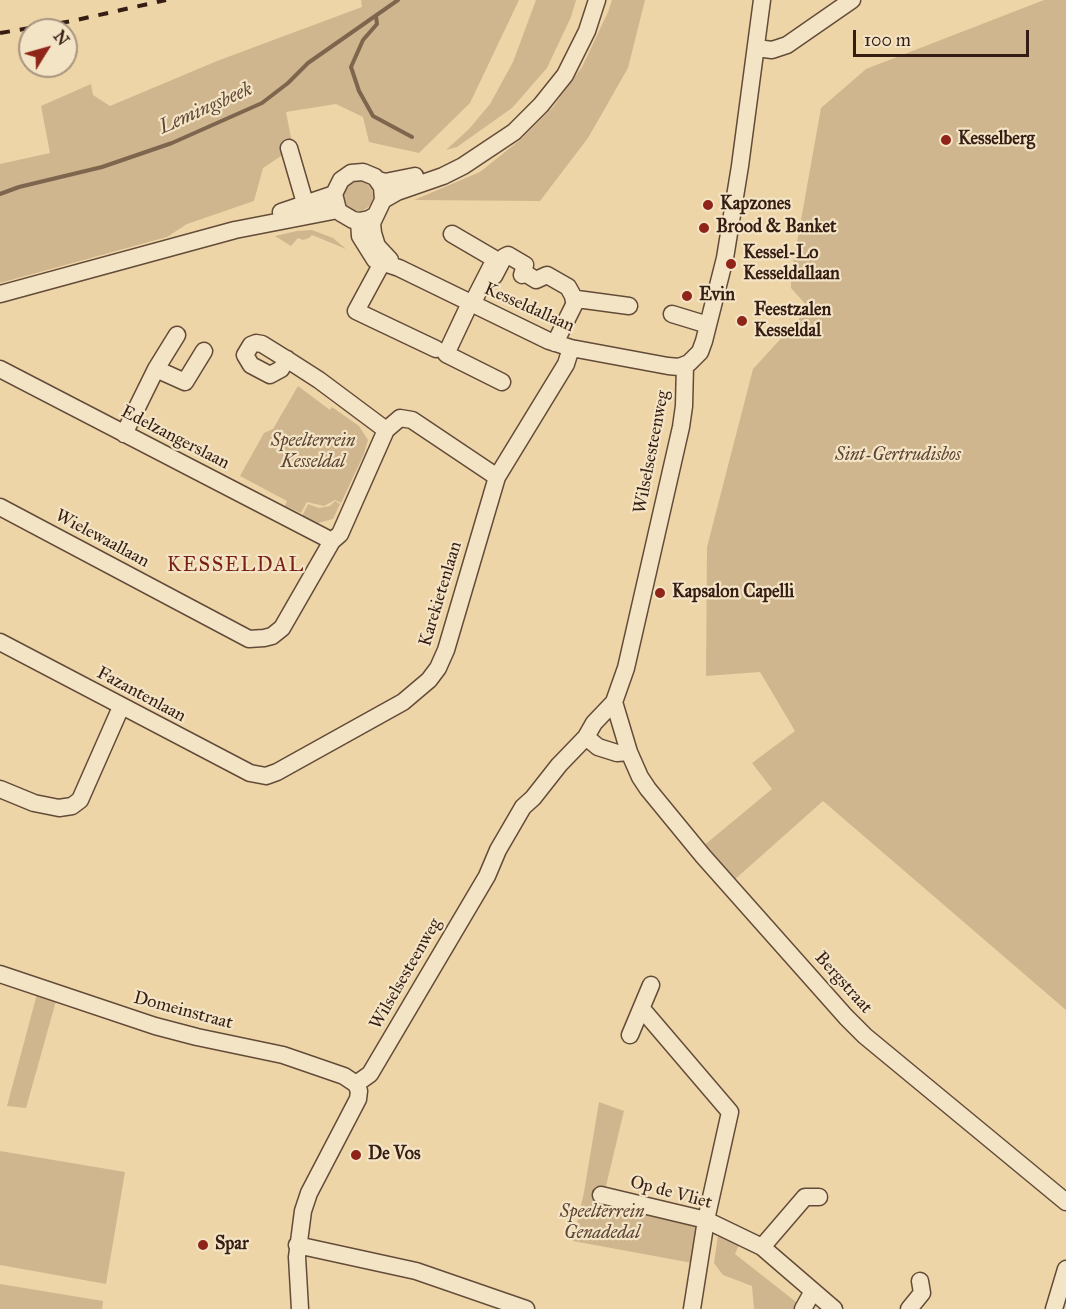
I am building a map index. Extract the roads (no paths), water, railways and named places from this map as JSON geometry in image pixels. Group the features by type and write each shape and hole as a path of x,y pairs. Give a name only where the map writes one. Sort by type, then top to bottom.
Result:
{"street":[{"path":"589,0 573,42 555,74 532,103 511,123 489,141 465,156 440,168 404,180 385,182 363,172 351,173 341,180 336,202 346,217 359,221 369,219 397,192 443,176 463,166 514,132 541,105 565,75 587,31 597,0"},
{"path":"686,365 700,352 725,258 762,0"},
{"path":"756,48 772,51 787,45 852,0"},
{"path":"289,148 305,203"},
{"name":"Kesseldallaan","path":"378,180 382,187 379,207 372,223 377,246 399,268"},
{"path":"235,230 305,203 336,202"},
{"path":"0,294 336,202"},
{"path":"359,221 360,236 375,260 381,263 356,311 440,346 471,303 517,271 536,280 547,275 568,287 574,302"},
{"path":"452,234 494,258 494,261 446,354 502,382"},
{"name":"Kesseldallaan","path":"381,263 399,268 555,343 668,366 686,365"},
{"path":"545,288 552,286 574,302"},
{"path":"555,343 574,302 580,298 629,306"},
{"path":"672,314 708,325"},
{"path":"124,434 156,369 177,335"},
{"name":"Karekietenlaan","path":"266,776 403,702 429,680 438,668 446,650 497,477 566,364 571,348"},
{"path":"156,369 185,382 204,351"},
{"path":"287,359 386,430"},
{"name":"Wilselsesteenweg","path":"356,1084 370,1074 487,876 498,850 523,807 614,702 628,657 681,427 686,365"},
{"name":"Edelzangerslaan","path":"0,369 332,541"},
{"path":"332,541 340,534 386,430 400,418 412,420 497,477"},
{"name":"Wielewaallaan","path":"0,507 249,639 272,636 282,628 332,541"},
{"name":"Fazantenlaan","path":"0,642 250,773 266,776"},
{"path":"586,737 598,747 617,753 629,752 614,702"},
{"path":"0,789 34,803 60,808 72,806 80,800 121,707"},
{"name":"Bergstraat","path":"629,752 640,777 659,804 846,1017 865,1036 1066,1202"},
{"name":"Domeinstraat","path":"0,974 155,1026 283,1055 344,1076 356,1084"},
{"path":"630,1035 651,986"},
{"path":"642,1009 730,1112 706,1220 692,1309"},
{"path":"300,1309 297,1245 303,1211 309,1193 358,1098 359,1091 356,1084"},
{"name":"Op de Vliet","path":"601,1195 706,1220 762,1247 834,1309"},
{"path":"762,1247 805,1197 819,1197"},
{"path":"297,1245 416,1271 526,1309"},
{"path":"1054,1309 1066,1269"},
{"path":"909,1309 922,1293 921,1281"},
{"path":"803,1309 813,1291"}],"waterway":[{"name":"Lemingsbeek","path":"0,194 19,187 102,167 172,143 262,103 288,83 308,63 398,0"},
{"path":"376,16 377,24 363,40 351,67 359,91 373,116 412,137"}],"railway":[{"path":"0,33 72,21 166,0"}],"place":[{"name":"Kesselberg","path":"946,140"},
{"name":"Kapzones","path":"708,205"},
{"name":"Brood & Banket","path":"704,228"},
{"name":"Kessel-Lo Kesseldallaan","path":"731,264"},
{"name":"Evin","path":"687,296"},
{"name":"Feestzalen Kesseldal","path":"742,321"},
{"name":"Kapsalon Capelli","path":"660,593"},
{"name":"De Vos","path":"356,1155"},
{"name":"Spar","path":"203,1245"}],"district":[{"name":"KESSELDAL","path":"236,566"}],"park label":[{"name":"Speelterrein Kesseldal","path":"313,452"},
{"name":"Sint-Gertrudisbos","path":"898,456"},
{"name":"Speelterrein Genadedal","path":"602,1223"}]}
